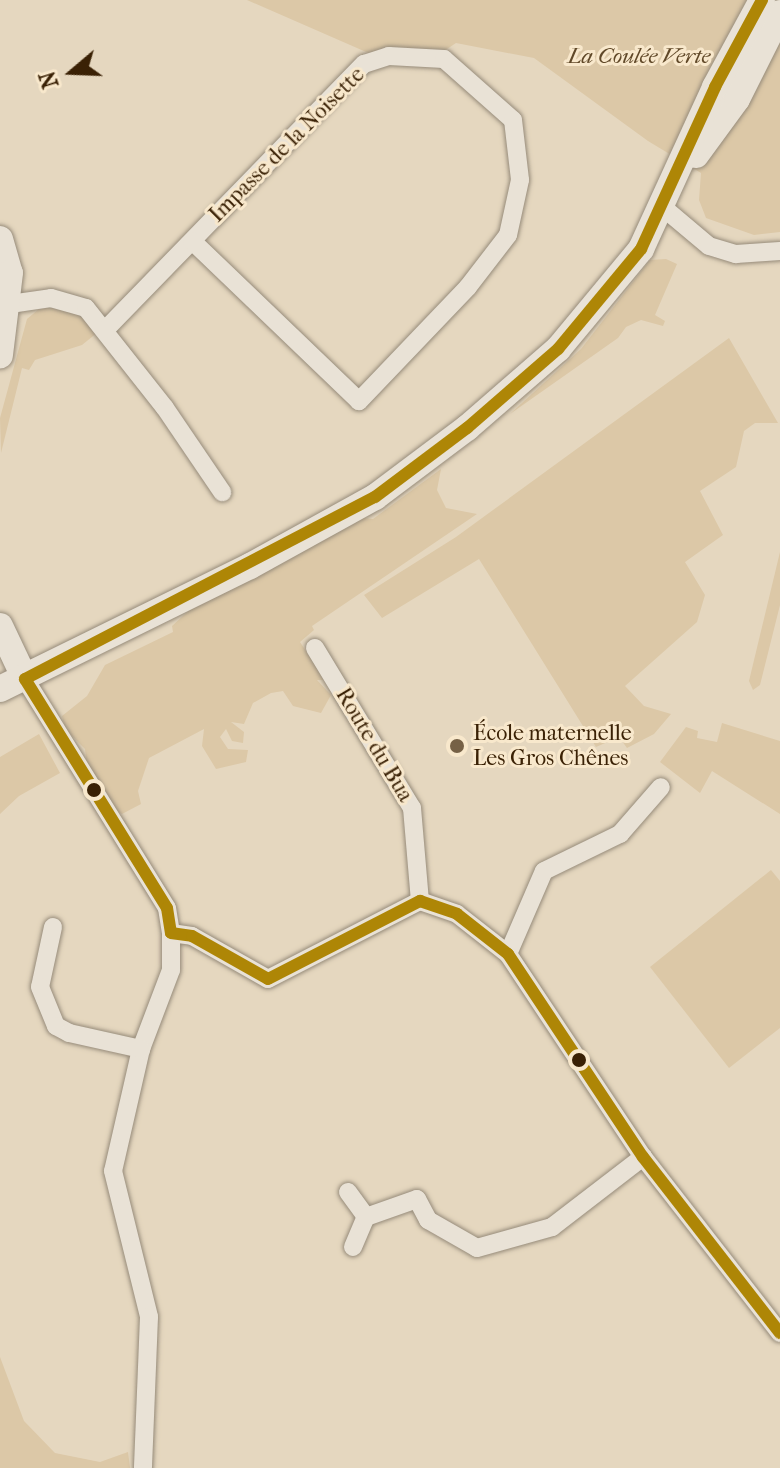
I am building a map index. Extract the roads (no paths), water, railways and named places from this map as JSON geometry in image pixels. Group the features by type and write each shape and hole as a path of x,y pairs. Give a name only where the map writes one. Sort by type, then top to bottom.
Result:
{"main road":[{"path":"726,93 762,0"},
{"path":"0,689 250,566 375,497 467,428 521,377 565,314 659,204 726,93 780,13"},
{"path":"0,239 10,273 10,304 0,355"},
{"path":"0,626 25,679"}],"street":[{"name":"Impasse de la Noisette","path":"106,329 364,64 389,56 444,59 513,120 520,180 508,235 468,287 359,401 192,241"},
{"path":"659,204 709,246 736,254 780,251"},
{"path":"10,304 68,299 106,329 222,492"},
{"name":"Route du Bua","path":"315,648 412,808 420,901"},
{"path":"25,679 167,908 171,933 171,970 141,1049 113,1171 149,1317 143,1468"},
{"path":"508,954 544,871 620,834 661,787"},
{"path":"171,933 192,936 268,979 420,901 457,914 508,954 643,1157 780,1333"},
{"path":"53,927 40,987 56,1026 141,1049"},
{"path":"353,1247 366,1217 417,1199 428,1220 477,1248 552,1227 643,1157"},
{"path":"348,1192 366,1217"}],"place":[{"name":"École maternelle Les Gros Chênes","path":"457,746"}],"park label":[{"name":"La Coulée Verte","path":"639,57"}]}
